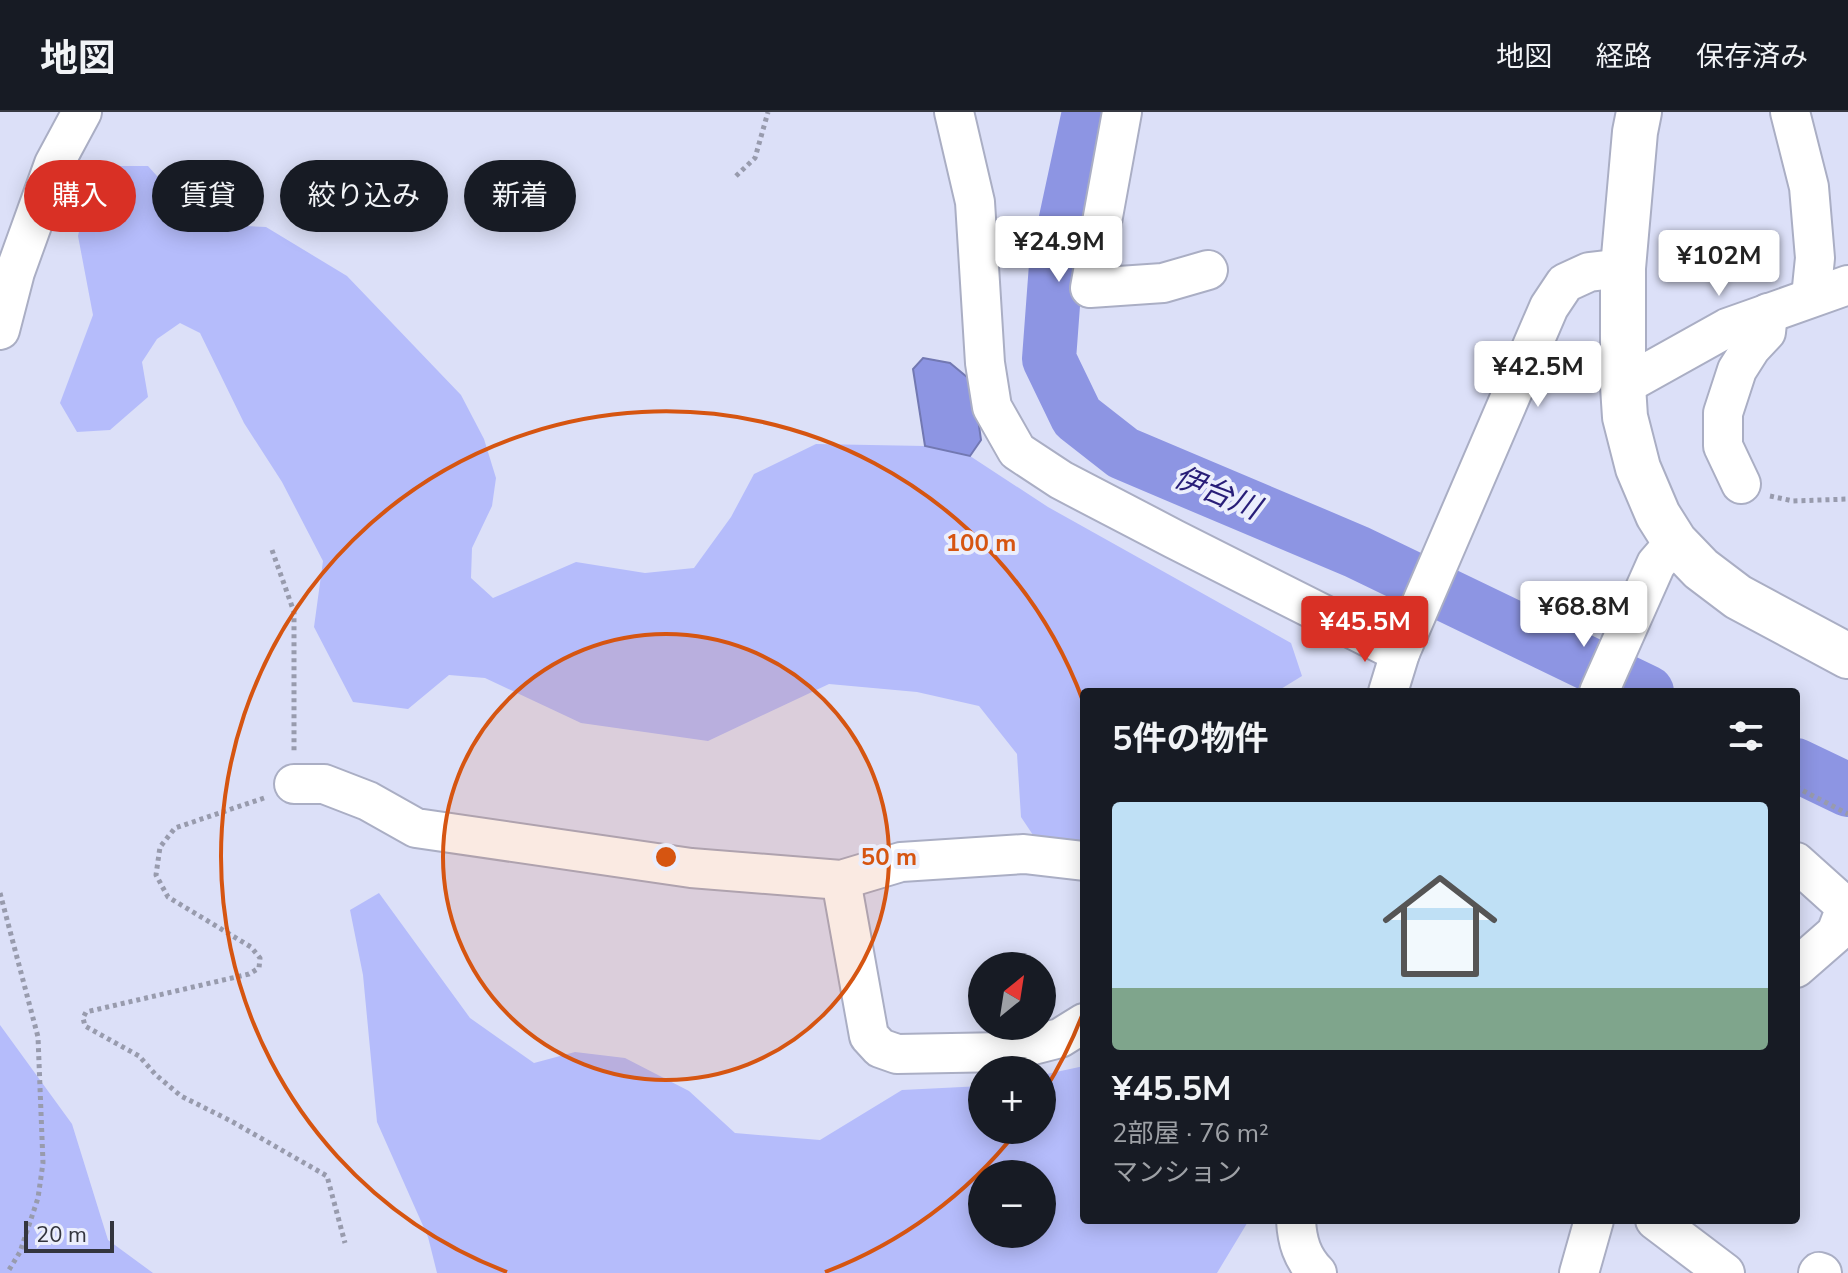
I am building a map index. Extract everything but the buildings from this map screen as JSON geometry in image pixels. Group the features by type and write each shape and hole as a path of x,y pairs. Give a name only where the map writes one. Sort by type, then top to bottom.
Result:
{"main road":[{"path":"1639,112 1623,268 1625,417 1638,468 1658,515 1675,542 1701,569 1738,597 1848,656"}],"street":[{"path":"0,330 15,272 54,164 82,112"},
{"path":"954,112 975,202 985,363 992,407 1017,451 1089,495 1400,653"},
{"path":"1122,112 1090,288 1163,283 1208,270"},
{"path":"1790,112 1809,187 1815,258 1811,297"},
{"path":"1389,688 1400,653 1549,307 1565,283 1589,272 1623,268"},
{"path":"1623,386 1727,328 1848,285"},
{"path":"1741,484 1723,446 1723,413 1737,370 1766,332 1768,313"},
{"path":"1601,688 1656,564 1675,542"},
{"path":"294,784 324,784 368,801 416,828 691,868 841,880 901,862 1024,854 1080,861"},
{"path":"1800,866 1846,907 1836,933 1800,964"},
{"path":"841,880 869,1036 880,1048 897,1054 1006,1052 1060,1038 1080,1026"},
{"path":"1296,1224 1297,1238 1308,1263 1317,1273"},
{"path":"1579,1273 1593,1224"},
{"path":"1660,1224 1725,1273"}],"path":[{"path":"736,176 755,158 768,112"},
{"path":"1741,484 1761,495 1793,501 1848,499"},
{"path":"272,550 294,612 294,784 255,802 175,828 160,847 156,875 168,897 251,947 260,958 259,968 249,974 86,1012 83,1018 85,1026 139,1056 181,1096 327,1176 345,1243"},
{"path":"1800,789 1848,814"},
{"path":"0,893 38,1037 43,1163 38,1198 20,1252 7,1273"}],"shaded area":[{"path":"136,166 148,166 152,170 152,232 264,232 266,227 347,276 461,395 484,439 496,478 492,506 472,548 471,578 493,598 576,562 645,573 694,568 731,517 754,474 816,444 925,446 970,456 1048,507 1291,643 1302,676 1282,688 1080,688 1080,845 1033,835 1021,817 1017,754 979,706 917,692 829,684 708,741 581,723 485,678 449,675 408,709 353,702 314,627 323,561 282,482 244,423 200,333 180,323 157,339 142,362 148,397 110,430 77,432 60,403 93,315 79,232 136,232"},
{"path":"923,358 950,363 973,382 981,440 970,456 925,446 913,369"},
{"path":"379,893 470,1018 534,1063 575,1052 625,1058 689,1091 735,1133 820,1140 902,1090 968,1087 968,1144 1056,1144 1056,1072 1080,1067 1080,1224 1247,1224 1217,1273 437,1273 428,1237 377,1122 363,975 350,910"},
{"path":"0,1025 72,1124 108,1240 153,1273 0,1273"}],"waterway":[{"name":"伊台川","path":"1089,112 1056,265 1049,359 1077,417 1123,453 1357,552 1639,688"},
{"name":"伊台川","path":"1800,767 1848,790"}]}
